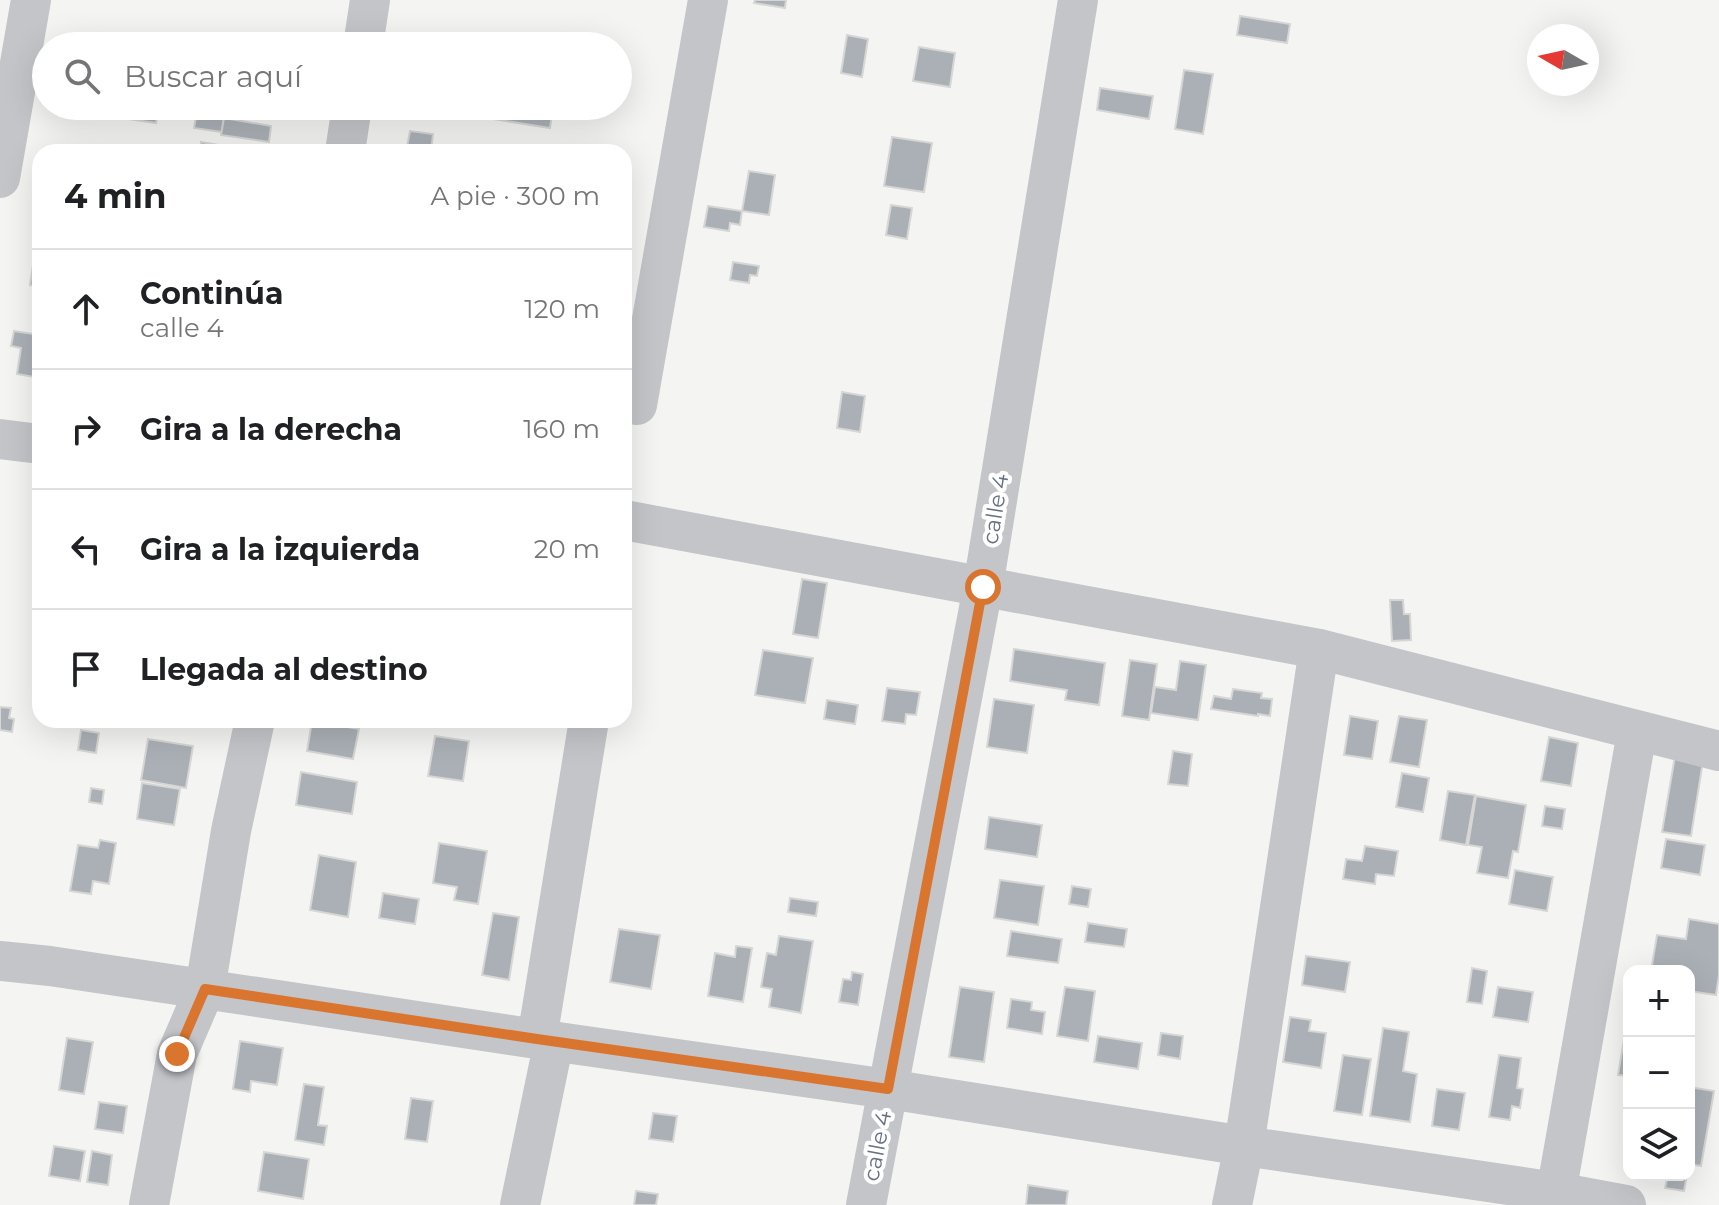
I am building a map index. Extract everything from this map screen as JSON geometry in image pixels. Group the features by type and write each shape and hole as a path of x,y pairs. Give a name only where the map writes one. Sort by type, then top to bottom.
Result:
{"street":[{"path":"0,178 31,0"},
{"path":"365,32 370,0"},
{"path":"637,405 708,0"},
{"name":"calle 4","path":"866,1205 983,587 1078,0"},
{"path":"346,144 350,120"},
{"path":"0,439 32,443"},
{"path":"632,521 1319,649 1719,751"},
{"path":"1232,1205 1244,1146 1319,649"},
{"path":"149,1205 177,1054 205,989 231,831 253,728"},
{"path":"520,1205 588,728"},
{"path":"1555,1199 1637,732"},
{"path":"0,961 888,1089 1555,1199 1626,1205"}],"building":[{"path":"755,0 786,0 785,8 754,3"},
{"path":"1240,16 1290,24 1287,43 1237,35"},
{"path":"847,35 868,39 862,77 841,73"},
{"path":"919,47 955,53 950,87 913,81"},
{"path":"1184,70 1213,74 1203,134 1175,129"},
{"path":"1100,88 1153,96 1149,119 1097,110"},
{"path":"195,120 224,120 222,132 194,128"},
{"path":"224,120 271,126 269,142 221,135"},
{"path":"499,120 551,120 550,128"},
{"path":"410,131 433,134 432,144 408,144"},
{"path":"892,137 932,143 924,192 884,186"},
{"path":"749,171 775,175 769,215 742,211"},
{"path":"891,205 912,208 907,239 886,235"},
{"path":"708,206 742,211 740,225 730,223 729,231 704,227"},
{"path":"733,262 759,266 757,276 750,275 749,283 730,280"},
{"path":"14,331 32,334 32,377 17,374 21,348 11,346"},
{"path":"842,392 865,396 860,432 837,428"},
{"path":"802,579 827,583 818,638 793,634"},
{"path":"1390,600 1403,600 1404,614 1410,614 1411,640 1392,641"},
{"path":"1014,649 1105,663 1099,705 1065,700 1067,690 1010,681"},
{"path":"763,650 813,658 805,703 755,695"},
{"path":"1130,660 1157,664 1149,720 1122,716"},
{"path":"1180,661 1206,665 1198,720 1151,713 1155,687 1176,690"},
{"path":"887,688 920,692 916,715 906,714 905,724 882,721"},
{"path":"1233,689 1262,693 1261,698 1272,699 1270,716 1211,709 1214,696 1231,699"},
{"path":"994,699 1034,705 1027,753 987,747"},
{"path":"827,700 858,705 855,724 824,719"},
{"path":"0,707 11,708 9,718 14,719 12,732 0,730"},
{"path":"1350,716 1378,721 1372,759 1344,755"},
{"path":"1399,716 1427,720 1419,767 1390,762"},
{"path":"311,728 359,729 353,759 307,751"},
{"path":"81,730 99,733 96,753 78,750"},
{"path":"435,736 469,741 463,781 428,776"},
{"path":"1549,737 1578,743 1571,786 1541,781"},
{"path":"148,739 193,746 186,788 141,780"},
{"path":"1676,750 1704,755 1691,836 1662,832"},
{"path":"1173,751 1192,754 1188,786 1168,784"},
{"path":"301,772 357,782 352,814 296,805"},
{"path":"1402,773 1429,778 1423,812 1396,807"},
{"path":"142,783 180,789 174,825 137,819"},
{"path":"91,788 104,790 102,804 89,802"},
{"path":"1448,791 1475,795 1466,845 1440,840"},
{"path":"1476,796 1526,805 1518,852 1513,851 1508,878 1477,873 1482,847 1468,845"},
{"path":"1545,806 1565,809 1562,829 1542,826"},
{"path":"989,817 1042,825 1037,857 985,849"},
{"path":"1666,839 1705,845 1700,875 1661,868"},
{"path":"100,840 116,843 109,884 93,881 91,894 70,891 78,845 98,848"},
{"path":"439,843 487,851 478,904 454,900 457,887 433,883"},
{"path":"1365,846 1398,851 1394,876 1376,874 1375,884 1343,879 1346,859 1362,861"},
{"path":"319,855 356,862 348,917 310,910"},
{"path":"1515,870 1553,877 1547,911 1509,904"},
{"path":"1000,880 1044,886 1038,925 994,918"},
{"path":"1072,886 1091,889 1088,907 1069,904"},
{"path":"383,893 419,899 415,924 379,918"},
{"path":"790,898 818,902 816,916 788,912"},
{"path":"493,913 519,917 509,980 482,975"},
{"path":"1689,919 1719,924 1716,995 1695,992 1695,965 1652,965 1657,935 1686,939"},
{"path":"1088,923 1127,929 1124,947 1085,942"},
{"path":"619,929 660,935 651,989 610,982"},
{"path":"1011,931 1062,939 1058,963 1007,956"},
{"path":"779,936 813,941 801,1013 769,1007 772,989 761,987 767,953 776,955"},
{"path":"736,946 752,948 743,1002 708,996 715,953 735,957"},
{"path":"1306,956 1350,962 1345,992 1302,985"},
{"path":"1472,968 1487,971 1482,1004 1467,1002"},
{"path":"852,972 863,974 858,1005 839,1002 843,979 851,980"},
{"path":"960,987 994,992 984,1062 949,1057"},
{"path":"1065,987 1095,991 1088,1041 1057,1036"},
{"path":"1498,987 1533,992 1528,1022 1493,1017"},
{"path":"1011,999 1032,1002 1031,1010 1045,1012 1042,1034 1007,1028"},
{"path":"1290,1017 1311,1020 1309,1031 1326,1033 1321,1068 1283,1062"},
{"path":"1383,1028 1409,1032 1403,1071 1417,1074 1410,1122 1370,1116"},
{"path":"1161,1033 1183,1036 1180,1059 1158,1055"},
{"path":"1098,1036 1142,1043 1138,1069 1094,1062"},
{"path":"67,1038 93,1042 84,1094 59,1090"},
{"path":"240,1041 283,1048 277,1085 251,1081 250,1092 233,1089"},
{"path":"1623,1045 1623,1075 1618,1075"},
{"path":"1343,1055 1371,1059 1362,1115 1334,1111"},
{"path":"1499,1055 1521,1058 1517,1088 1523,1089 1520,1108 1512,1106 1510,1120 1489,1117"},
{"path":"304,1084 324,1087 318,1125 327,1126 324,1145 295,1140"},
{"path":"1695,1088 1714,1091 1701,1166 1695,1165"},
{"path":"1437,1089 1465,1093 1459,1130 1432,1126"},
{"path":"411,1098 433,1101 427,1142 405,1139"},
{"path":"99,1102 127,1106 123,1133 95,1129"},
{"path":"653,1113 677,1116 673,1142 649,1139"},
{"path":"54,1146 85,1151 80,1181 49,1176"},
{"path":"92,1151 112,1155 108,1185 87,1182"},
{"path":"264,1152 309,1159 303,1199 258,1191"},
{"path":"1667,1181 1686,1181 1684,1191 1665,1188"},
{"path":"1028,1185 1068,1191 1066,1205 1026,1205"},
{"path":"636,1191 658,1194 656,1205 634,1205"}],"route":[{"path":"177,1054 205,989 888,1089 983,587"}]}
